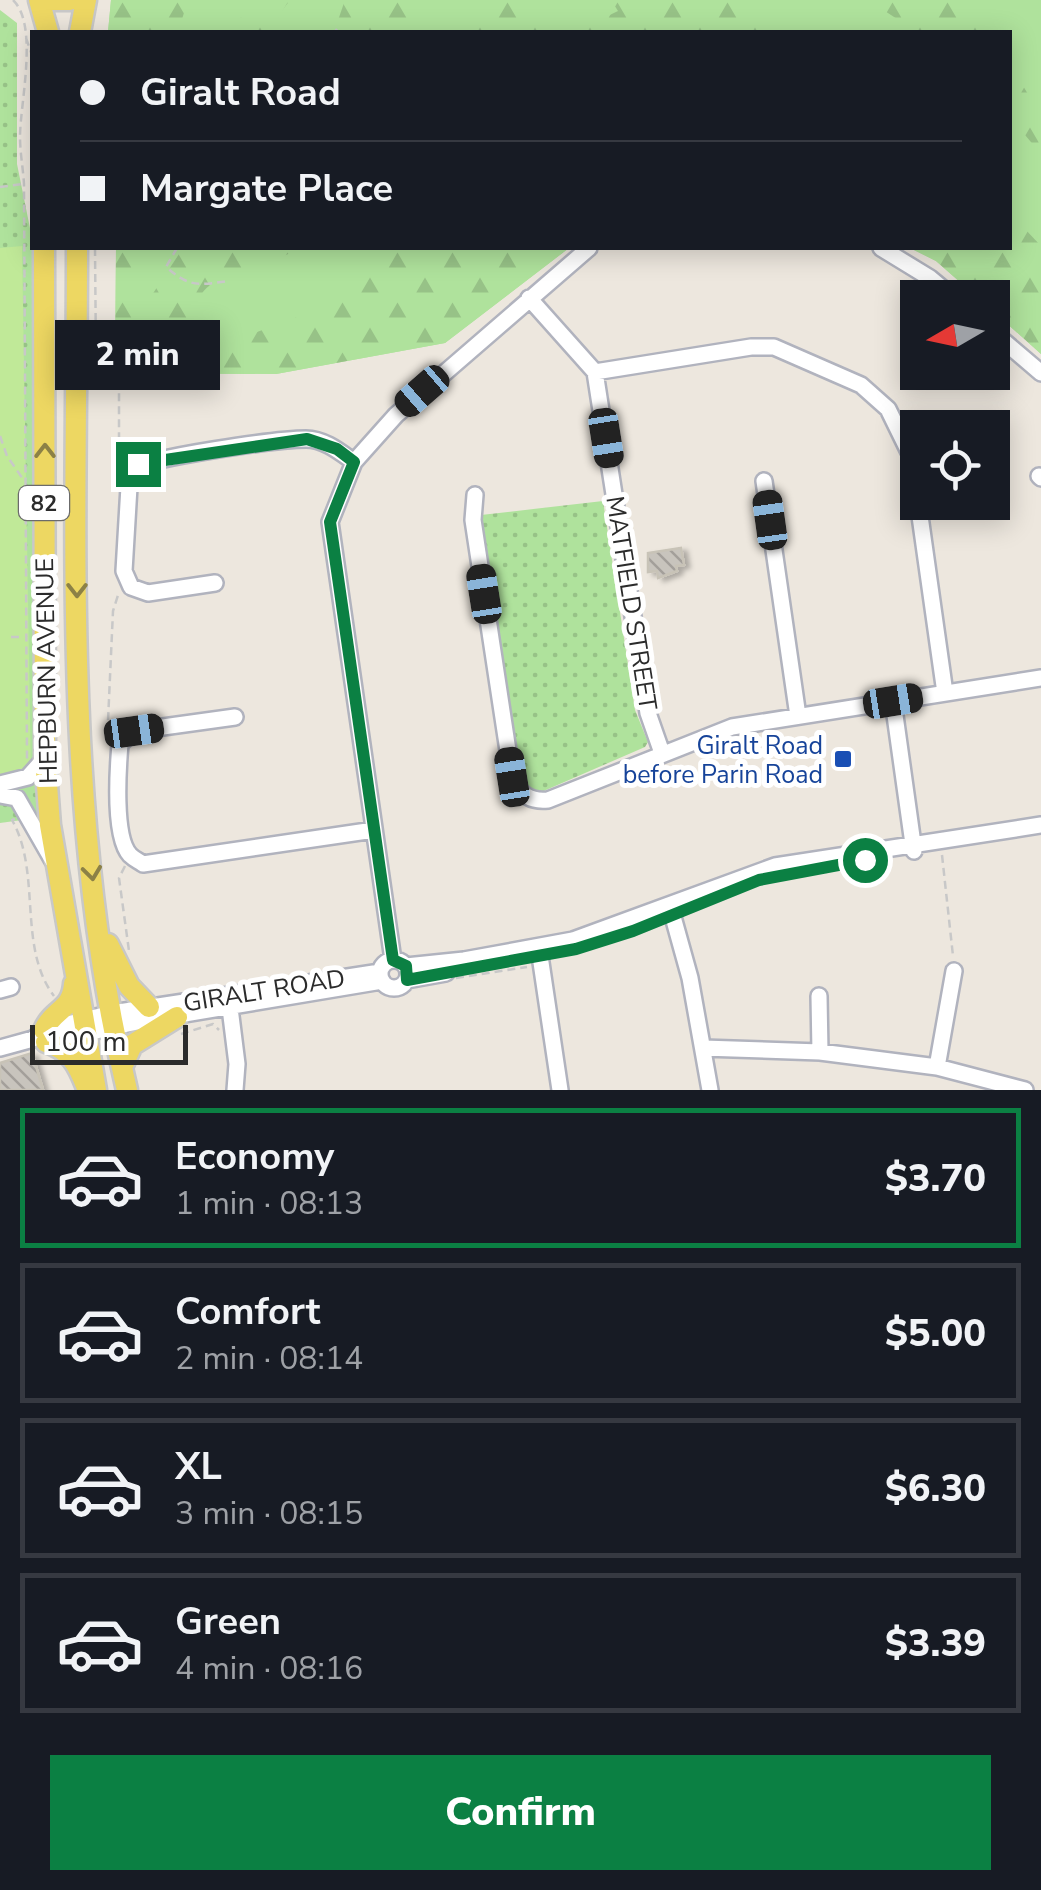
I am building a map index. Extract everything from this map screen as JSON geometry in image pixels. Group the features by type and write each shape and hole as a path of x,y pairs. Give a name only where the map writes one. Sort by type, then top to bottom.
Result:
{"main road":[{"path":"48,30 41,0 70,0"},
{"path":"80,30 86,0"},
{"name":"HEPBURN AVENUE","path":"44,250 45,758 57,869 96,1090"},
{"name":"HEPBURN AVENUE","path":"77,250 77,668 86,821 98,924 127,1090"},
{"path":"98,924 129,986 149,1007"},
{"path":"75,976 71,1001 48,1022 41,1037 69,1053 88,1090"},
{"path":"122,1068 132,1045 177,1017"}],"street":[{"path":"394,972 330,522 354,462 396,415 587,250"},
{"path":"884,250 932,280"},
{"path":"529,298 595,372 751,347 774,348 860,385 888,408 900,433"},
{"path":"1010,346 1041,373"},
{"name":"MATFIELD STREET","path":"595,372 648,712 662,753"},
{"path":"215,583 148,593 131,587 124,571 130,470 138,464 179,456 307,439 337,449 354,462"},
{"path":"764,481 798,716"},
{"path":"475,495 474,520 512,777 517,789 538,801 732,728 1041,678"},
{"path":"921,520 945,693"},
{"path":"893,701 913,848"},
{"path":"235,716 134,731 120,744 117,776 123,843 130,855 144,864 374,830"},
{"path":"0,784 28,777 45,758"},
{"path":"0,795 17,798 57,869"},
{"name":"GIRALT ROAD","path":"113,1020 177,1017 230,1002 394,972 608,940 775,866 913,848 1041,824"},
{"name":"GIRALT ROAD","path":"913,848 941,848 1041,834"},
{"path":"671,911 690,978 710,1090"},
{"path":"540,953 560,1090"},
{"path":"937,1067 954,971"},
{"path":"818,996 820,1052"},
{"path":"230,1002 238,1064 235,1090"},
{"name":"GIRALT ROAD","path":"0,1048 149,1007 230,1002"},
{"path":"703,1048 820,1052 937,1067 1025,1090"}],"path":[{"path":"13,0 20,7 30,50"},
{"path":"0,187 24,184"},
{"path":"95,250 96,359 112,368 119,381 119,436 130,470"},
{"path":"176,250 166,267 176,276 193,286 228,281"},
{"path":"0,436 24,480"},
{"path":"120,744 108,721 113,612 124,571"},
{"path":"11,637 25,636"},
{"path":"941,848 954,971"},
{"path":"130,855 119,878 131,963"}],"green space":[{"path":"111,0 1041,0 1041,354 1010,326 1010,280 958,280 936,261 914,250 1012,250 1012,30 108,30"},
{"path":"111,0 188,0 179,30 108,30"},
{"path":"248,0 290,0 278,16 281,30 236,30"},
{"path":"345,0 432,0 405,30 335,30"},
{"path":"511,0 518,14 546,23 565,19 589,25 618,11 611,0 762,0 770,30 468,30"},
{"path":"868,0 984,0 995,30 914,30"},
{"path":"0,10 17,23 17,164 32,250 44,817 0,823"},
{"path":"1012,67 1041,116 1041,154 1012,119"},
{"path":"1012,215 1041,246 1041,354 1010,326 1010,280 958,280 936,261 914,250 1012,250"},
{"path":"22,246 31,777 0,782 0,248"},
{"path":"116,250 566,250 445,343 276,374 115,373"},
{"path":"116,250 139,250 121,293 144,307 182,250 297,250 256,269 246,280 223,280 205,289 197,309 202,329 218,344 229,348 257,332 311,312 347,290 393,250 566,250 445,343 276,374 115,373"},
{"path":"603,501 635,710 648,742 645,747 539,793 524,785 519,775 481,515"}],"building":[{"path":"681,548 684,565 676,566 677,571 658,578 657,571 648,572 648,553"},
{"path":"32,1053 43,1090 0,1090 0,1063"}],"place":[{"name":"Giralt Road before Parin Road","path":"843,759"}],"route":[{"path":"138,464 307,439 337,449 354,462 330,522 393,960 406,966 407,980 576,949 633,931 759,880 865,860"}]}
